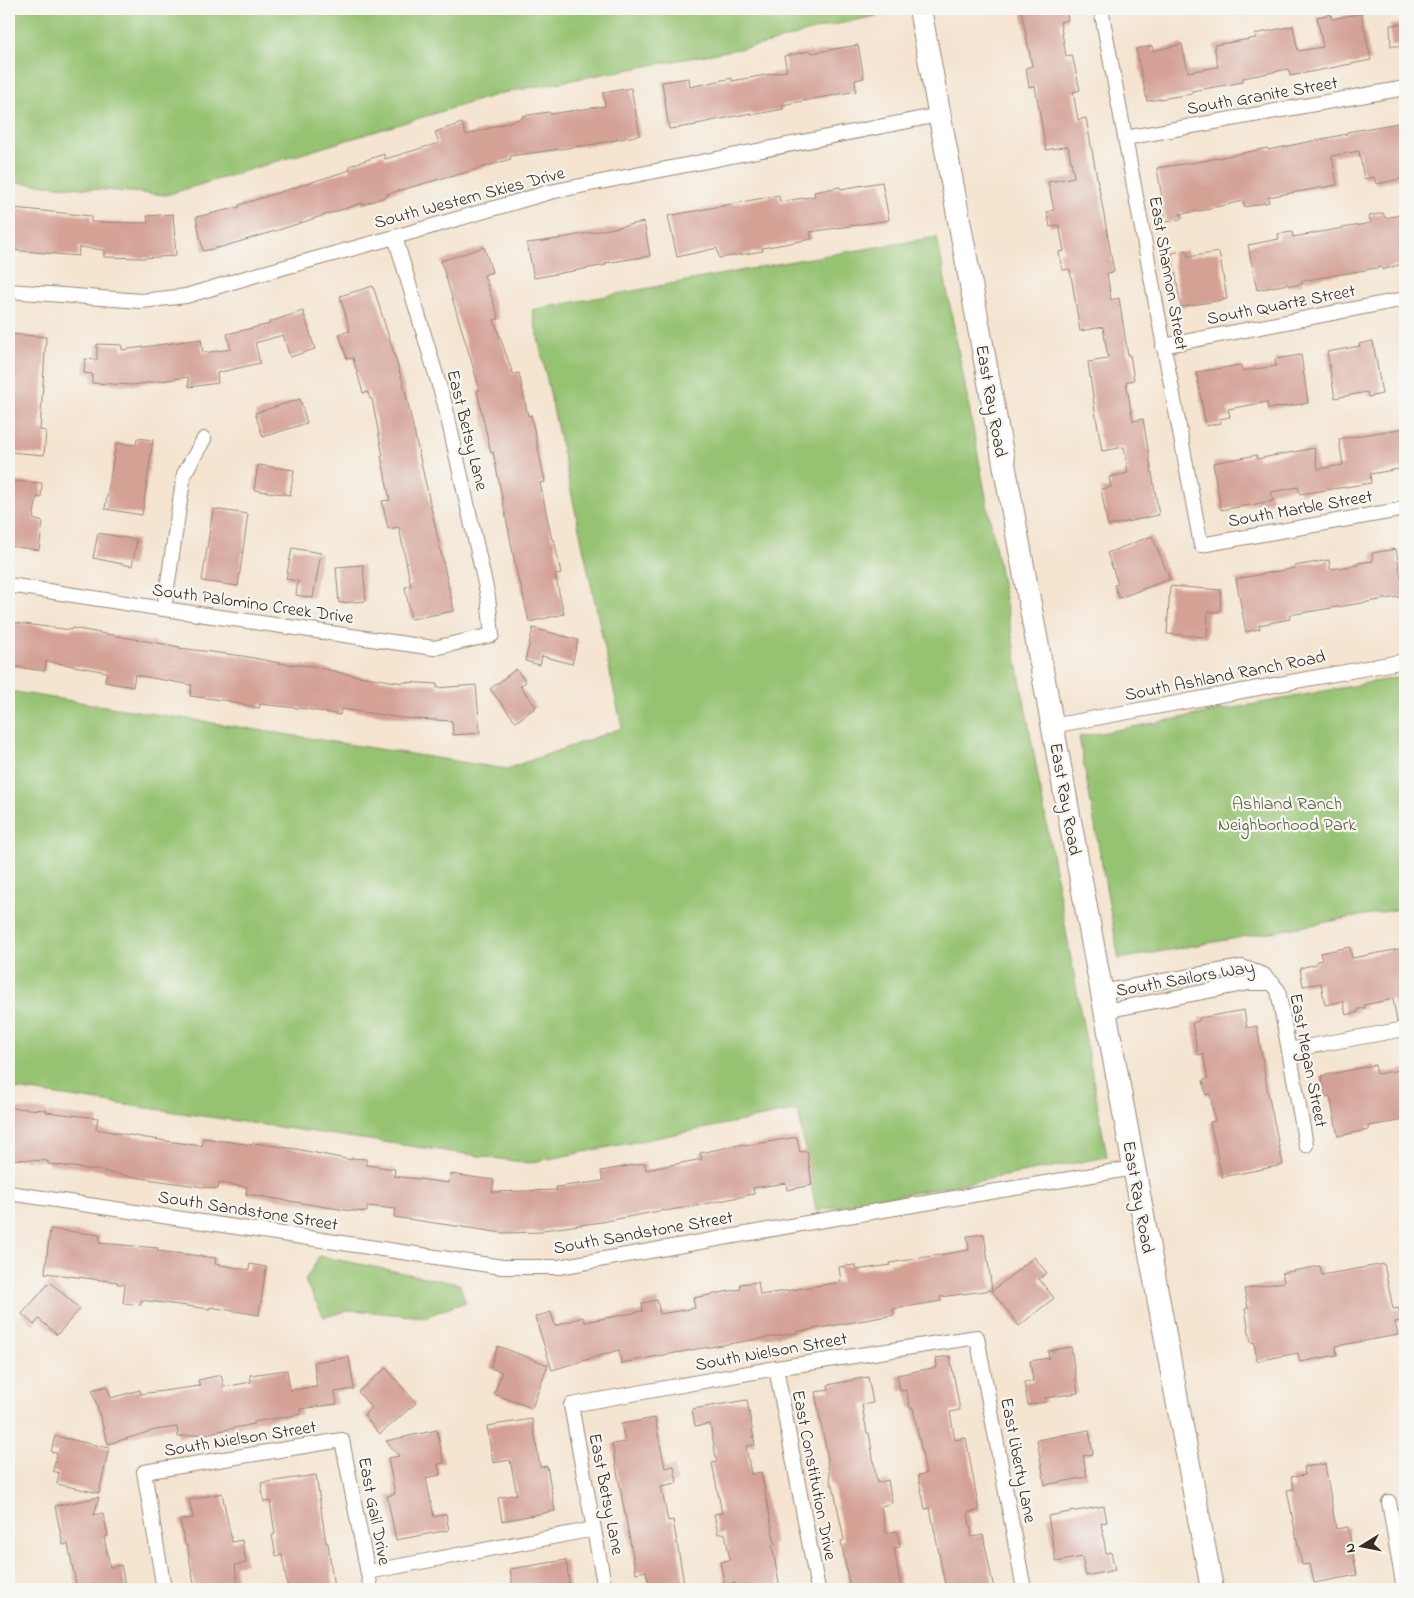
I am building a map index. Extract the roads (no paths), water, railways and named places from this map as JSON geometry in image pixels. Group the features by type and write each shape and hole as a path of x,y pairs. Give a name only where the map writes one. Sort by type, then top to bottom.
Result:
{"main road":[{"name":"East Ray Road","path":"920,9 1212,1589"}],"street":[{"name":"East Shannon Street","path":"1101,9 1201,545"},
{"name":"South Granite Street","path":"1125,138 1405,88"},
{"name":"South Western Skies Drive","path":"9,291 141,301 186,296 249,276 395,237 550,192 939,114"},
{"name":"East Betsy Lane","path":"395,237 445,405 488,597 492,636"},
{"name":"South Quartz Street","path":"1163,346 1405,299"},
{"path":"164,609 184,474 204,439"},
{"name":"South Marble Street","path":"1201,545 1405,509"},
{"name":"South Palomino Creek Drive","path":"9,585 434,648 492,636"},
{"name":"South Ashland Ranch Road","path":"1052,726 1405,661"},
{"name":"South Sailors Way","path":"1103,1002 1193,976 1242,967 1264,975 1273,983"},
{"path":"1193,976 1198,993"},
{"name":"South Sailors Way","path":"1103,1002 1198,993 1250,983 1273,983"},
{"name":"East Megan Street","path":"1273,983 1278,990 1306,1145"},
{"path":"1289,1050 1405,1029"},
{"name":"South Sandstone Street","path":"9,1193 502,1267 559,1267 1134,1168"},
{"name":"South Nielson Street","path":"571,1405 776,1368 977,1337"},
{"name":"East Liberty Lane","path":"977,1337 1024,1589"},
{"name":"East Constitution Drive","path":"776,1368 818,1589"},
{"name":"East Betsy Lane","path":"571,1405 606,1589"},
{"name":"South Nielson Street","path":"164,1589 144,1472 342,1440"},
{"name":"East Gail Drive","path":"342,1440 371,1589"},
{"path":"1389,1502 1404,1589"},
{"path":"368,1572 594,1528"}],"park label":[{"name":"Ashland Ranch Neighborhood Park","path":"1287,813"}]}
